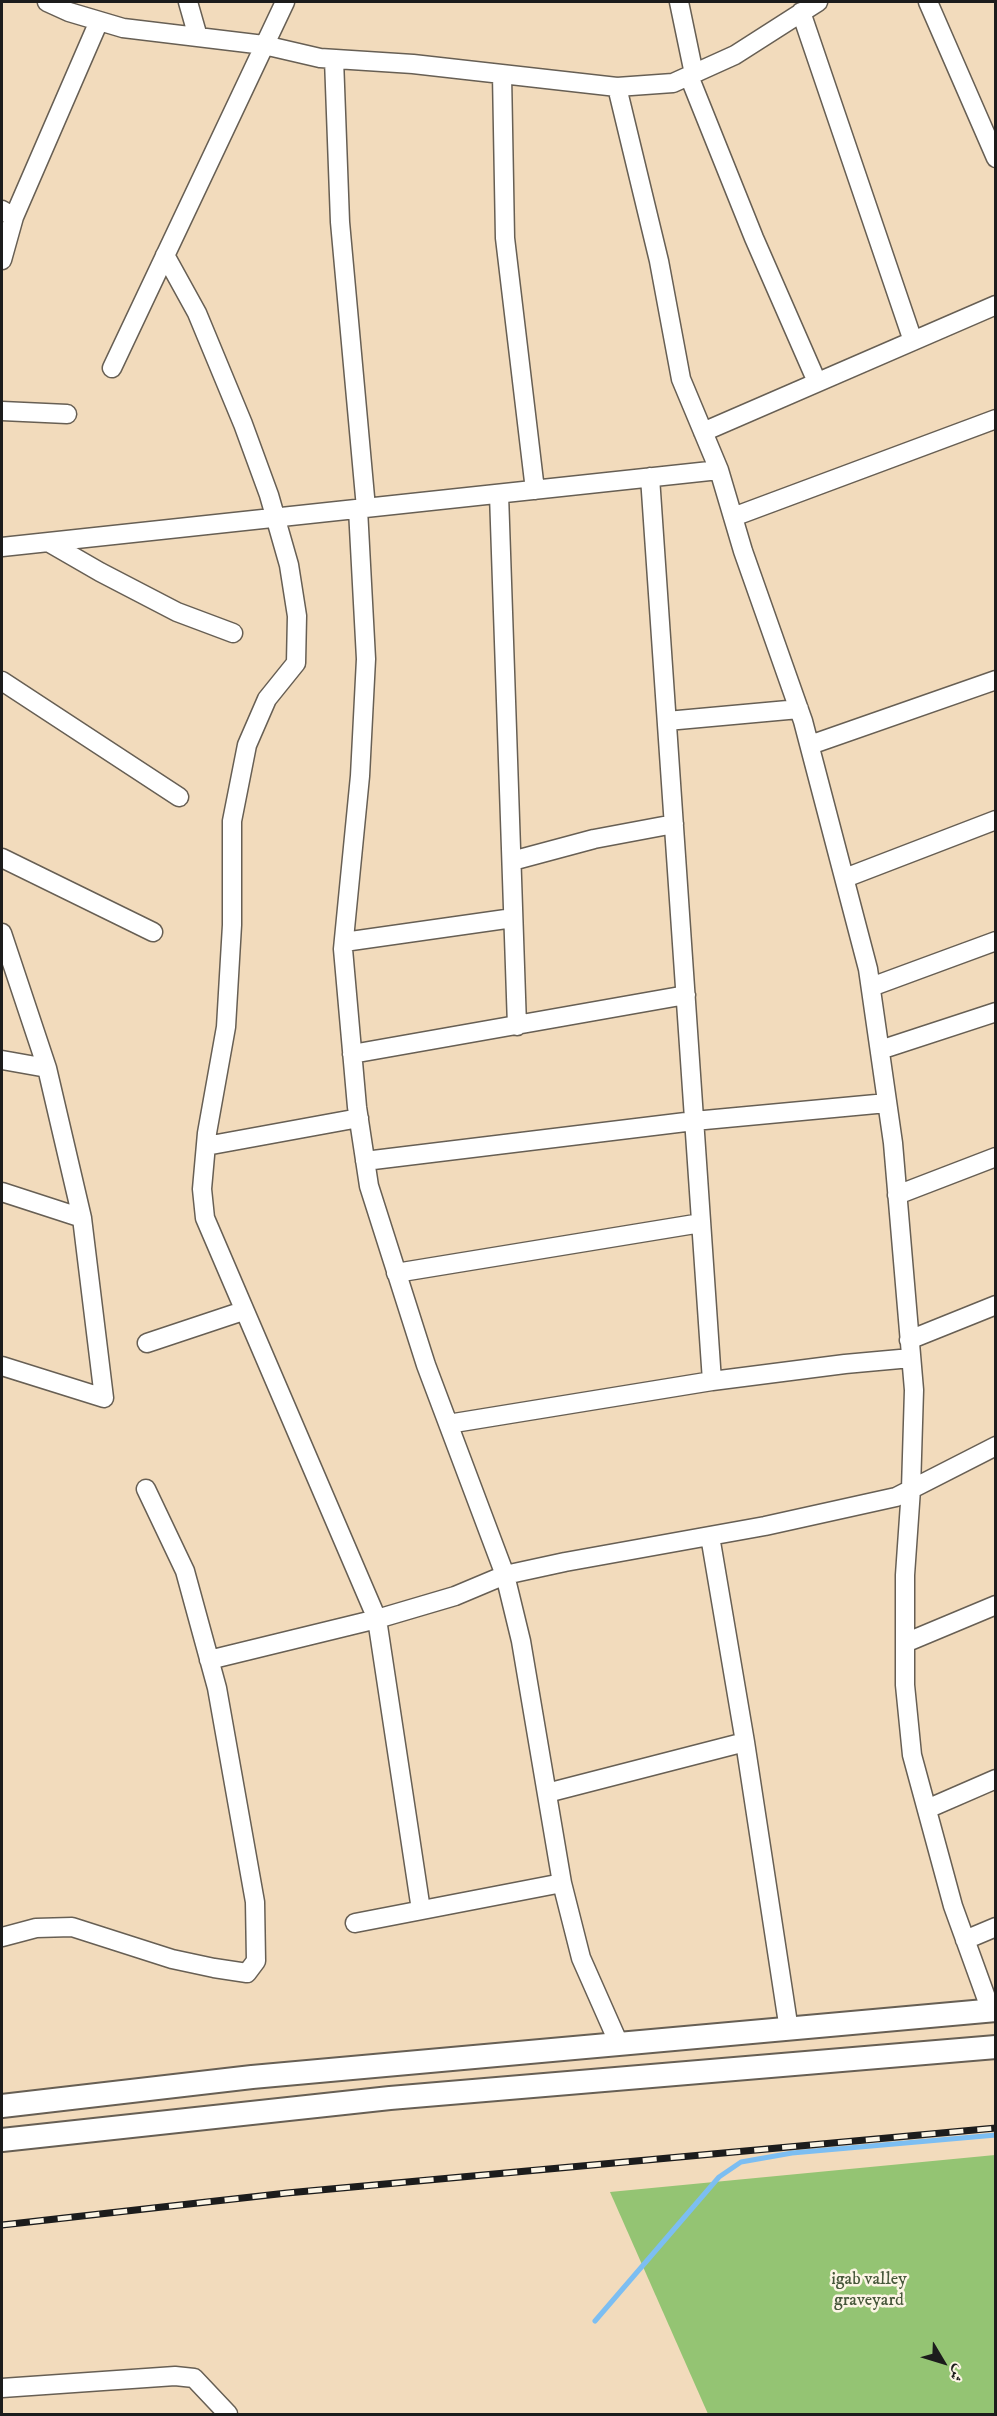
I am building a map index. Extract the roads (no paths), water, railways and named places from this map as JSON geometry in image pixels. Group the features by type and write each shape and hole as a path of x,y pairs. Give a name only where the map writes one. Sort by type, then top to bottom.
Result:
{"main road":[{"path":"2,2106 252,2077 994,2010"},
{"path":"2,2140 390,2098 996,2047"}],"street":[{"path":"47,2 69,12 123,27 264,45 320,58 413,64 617,87 673,83 735,55 795,10 818,2"},
{"path":"188,2 198,38"},
{"path":"112,368 285,2"},
{"path":"679,2 691,75 754,238 817,382"},
{"path":"928,2 996,158"},
{"path":"795,10 913,341"},
{"path":"2,260 8,214 99,21"},
{"path":"334,59 340,222 362,508 366,659 360,776 344,942 352,1054 365,1161 369,1186 426,1365 505,1575 522,1641 562,1883 581,1958 619,2044"},
{"path":"502,74 505,238 535,490"},
{"path":"617,87 659,261 681,379 719,470 799,709 845,878 871,987 897,1195 914,1390 911,1489 904,1575 905,1685 912,1755 953,1906 994,2010"},
{"path":"165,255 197,313 239,412 269,495 274,518 290,565 297,616 296,663 267,699 247,745 232,821 232,925 226,1027 206,1146 202,1189 205,1218 377,1619 421,1911"},
{"path":"703,432 996,305"},
{"path":"2,411 67,414"},
{"path":"733,517 996,419"},
{"path":"2,547 719,470"},
{"path":"650,477 712,1381"},
{"path":"499,494 517,1026"},
{"path":"48,542 177,612 233,633"},
{"path":"810,745 996,680"},
{"path":"2,681 179,797"},
{"path":"667,720 799,709"},
{"path":"845,878 996,820"},
{"path":"512,861 594,838 674,825"},
{"path":"2,858 153,932"},
{"path":"344,942 513,918"},
{"path":"2,933 47,1068 82,1218 104,1398 2,1366"},
{"path":"871,987 996,941"},
{"path":"352,1054 686,995"},
{"path":"880,1050 996,1012"},
{"path":"2,1060 47,1068"},
{"path":"365,1161 694,1121 887,1103"},
{"path":"206,1146 359,1118"},
{"path":"897,1195 996,1157"},
{"path":"2,1192 82,1218"},
{"path":"396,1273 701,1223"},
{"path":"909,1340 996,1305"},
{"path":"147,1343 243,1311"},
{"path":"448,1424 712,1381 911,1358"},
{"path":"209,1660 377,1619 454,1596 505,1575 710,1536 896,1497 996,1446"},
{"path":"2,1937 36,1928 72,1927 172,1959 214,1968 247,1973 256,1961 255,1902 217,1688 186,1571 146,1489"},
{"path":"710,1536 745,1742 789,2030"},
{"path":"905,1643 996,1605"},
{"path":"547,1793 745,1742"},
{"path":"927,1809 996,1779"},
{"path":"355,1923 562,1883"},
{"path":"965,1940 996,1927"},
{"path":"2,2388 175,2376 194,2378 228,2415"}],"waterway":[{"path":"595,2321 719,2177 741,2162 792,2153 996,2135"}],"railway":[{"path":"2,2225 287,2193 996,2128"}],"park label":[{"name":"igab valley graveyard","path":"869,2290"}]}
